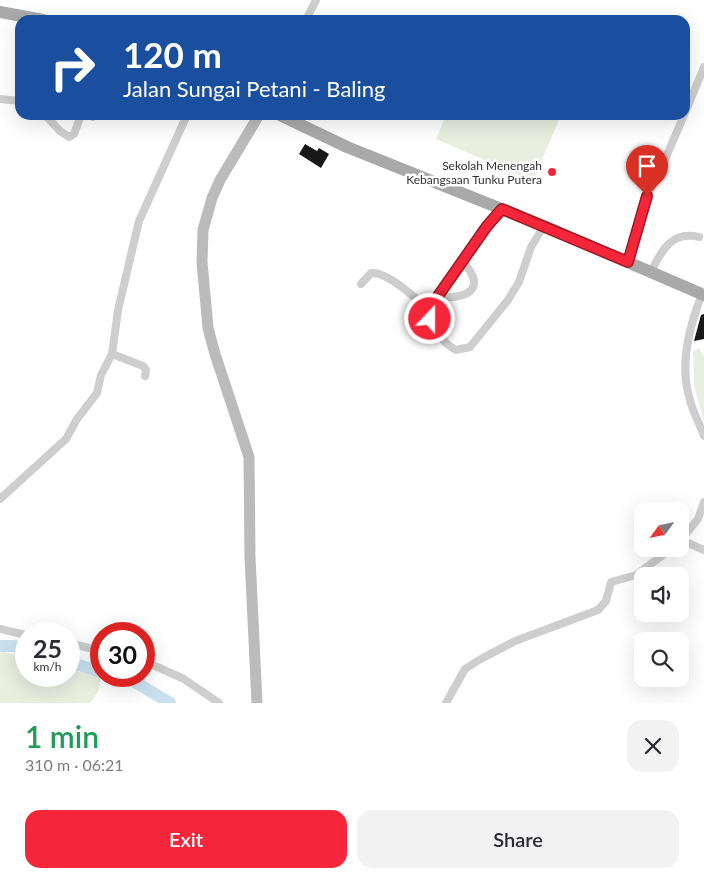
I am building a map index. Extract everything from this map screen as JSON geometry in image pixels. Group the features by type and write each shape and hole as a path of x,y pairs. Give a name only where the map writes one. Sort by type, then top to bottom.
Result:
{"main road":[{"path":"0,12 16,15"},
{"path":"290,120 348,148 544,226 703,295"}],"street":[{"path":"308,15 316,0"},
{"path":"690,100 704,68"},
{"path":"0,99 15,100"},
{"path":"50,120 69,137 74,134 79,120"},
{"path":"0,499 66,439 77,419 97,393 101,375 112,354 120,300 139,221 184,120"},
{"path":"256,120 220,180 210,203 203,230 202,262 208,328 220,372 249,457 250,557 257,703"},
{"path":"628,262 647,196 661,169 681,120"},
{"path":"429,310 487,226 502,209"},
{"path":"361,284 371,273 382,274 429,310 430,319 448,345 456,350 470,348 516,290 531,247 544,226"},
{"path":"651,272 662,250 671,242 684,235 699,237"},
{"path":"439,297 462,297 473,289 472,274 463,262"},
{"path":"703,295 690,328 685,374 689,399 704,436"},
{"path":"112,354 143,366 146,370 145,376"},
{"path":"689,530 698,519 704,502"},
{"path":"689,542 704,550"},
{"path":"446,703 465,669 472,664 516,641 598,610 606,601 611,582 641,572 659,558"},
{"path":"0,629 15,632"},
{"path":"155,666 184,679 219,703"}],"green space":[{"path":"444,120 559,120 533,181 436,139"},
{"path":"699,348 704,357 704,422 694,386 693,351"},
{"path":"0,651 15,654 15,687 80,687 80,672 90,675 90,687 99,687 91,703 0,703"}],"building":[{"path":"305,144 317,151 319,148 329,154 321,168 299,154"},
{"path":"704,314 704,339 694,341 701,315"}],"waterway":[{"path":"0,646 15,646"},
{"path":"80,665 90,669"},
{"path":"143,687 170,703"}],"place":[{"name":"Sekolah Menengah Kebangsaan Tunku Putera","path":"552,172"}],"route":[{"path":"430,319 429,310 431,306 487,226 502,209 628,262 647,196"}]}
